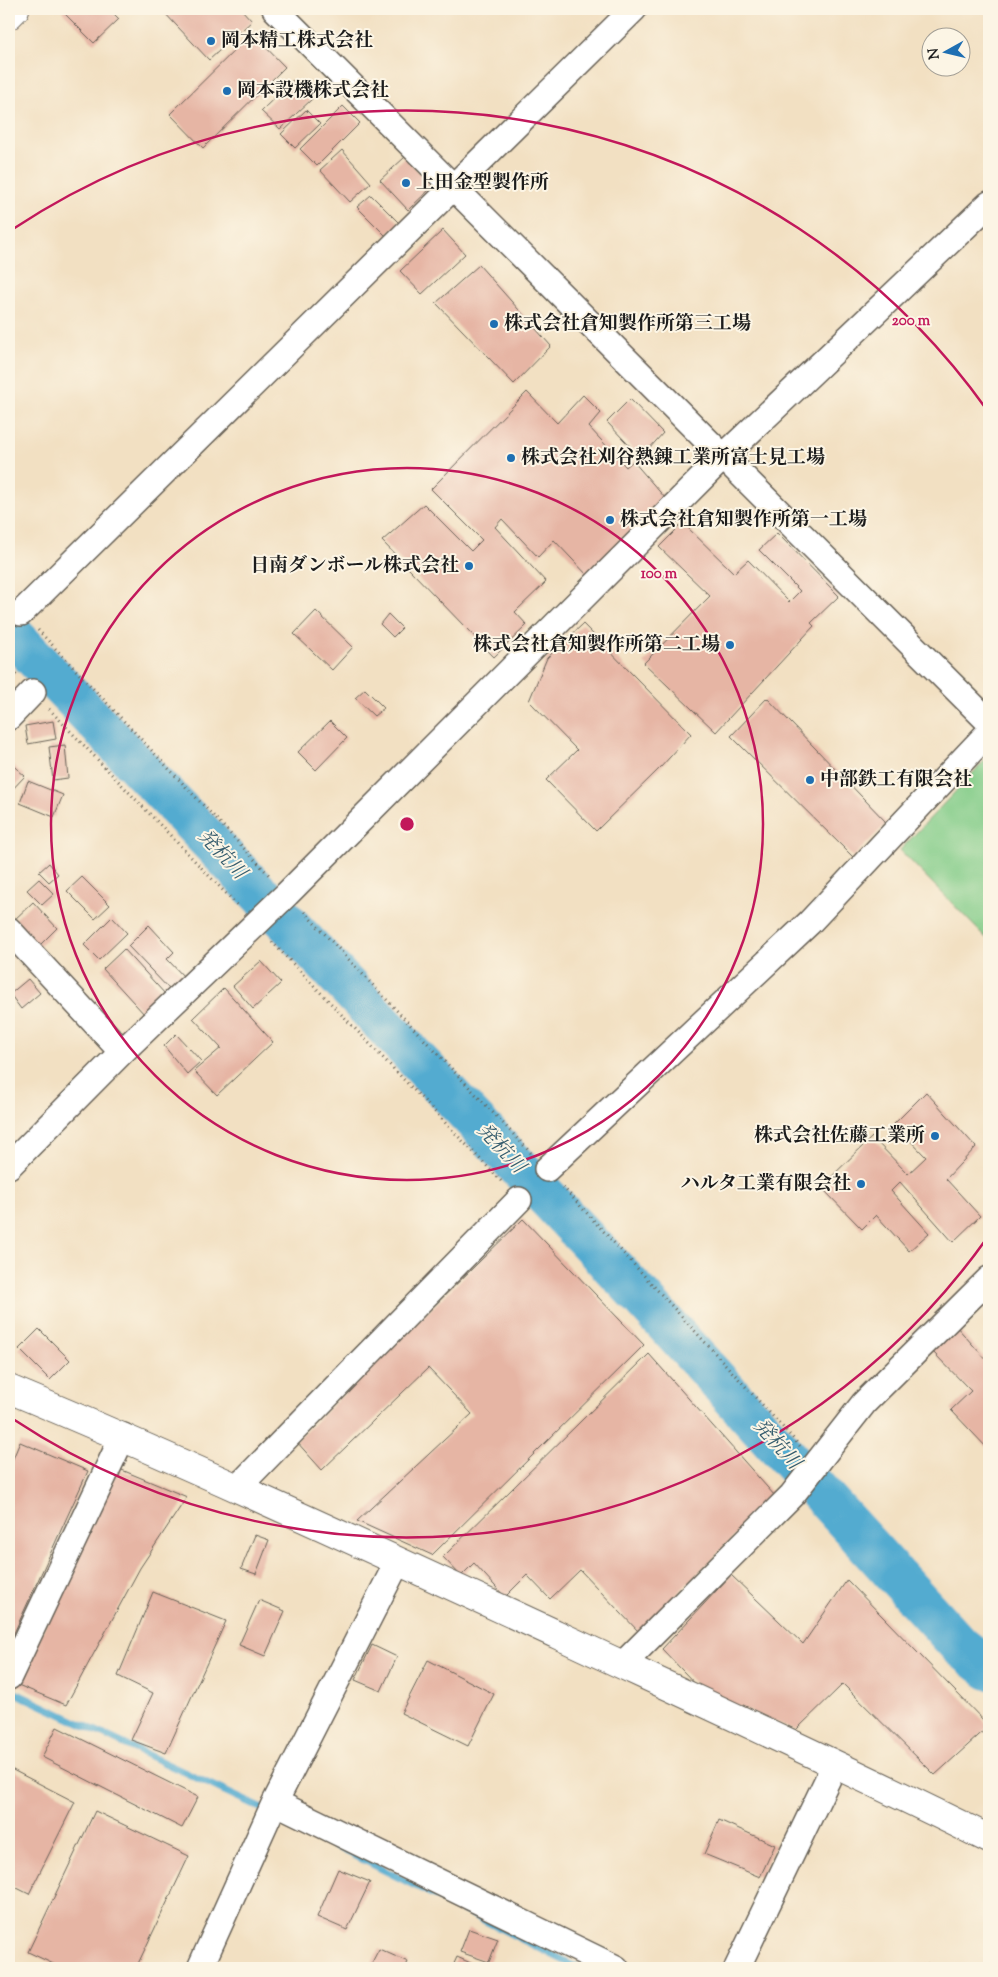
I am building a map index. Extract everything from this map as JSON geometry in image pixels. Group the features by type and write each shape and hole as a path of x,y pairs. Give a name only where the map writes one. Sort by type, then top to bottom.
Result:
{"street":[{"path":"9,15 15,9"},
{"path":"275,9 454,185 722,458 989,722"},
{"path":"21,612 634,9"},
{"path":"9,1166 122,1052 287,894 722,458 989,204"},
{"path":"9,717 33,692"},
{"path":"547,1170 809,923 989,732"},
{"path":"9,930 122,1052"},
{"path":"238,1487 519,1200"},
{"path":"622,1665 792,1495 864,1403 989,1279"},
{"path":"9,1389 238,1487 835,1764 989,1839"},
{"path":"10,1675 122,1436"},
{"path":"200,1968 271,1810 398,1561"},
{"path":"736,1968 835,1764"},
{"path":"271,1810 616,1968"}],"path":[{"path":"21,612 547,1170 816,1463"},
{"path":"9,668 519,1200"}],"green space":[{"path":"989,756 989,941 900,850"}],"building":[{"path":"64,9 109,9 119,19 94,43 62,11"},
{"name":"岡本精工株式会社","path":"161,9 241,9 252,21 209,60"},
{"name":"岡本設機株式会社","path":"252,33 285,67 203,148 170,114"},
{"path":"293,80 312,99 280,129 261,111"},
{"path":"343,106 360,123 317,166 300,149"},
{"path":"306,110 320,124 295,148 281,134"},
{"path":"342,150 371,183 350,202 320,170"},
{"name":"上田金型製作所","path":"405,157 433,186 408,210 380,180"},
{"path":"371,195 399,223 386,236 357,207"},
{"path":"443,230 465,254 422,294 400,271"},
{"name":"株式会社倉知製作所第三工場","path":"479,265 551,346 514,384 436,303"},
{"path":"527,392 557,423 583,395 601,413 589,427 626,467 633,461 666,499 589,577 554,540 538,557 502,519 495,527 546,582 515,612 527,625 494,657 382,541 424,504 471,551 482,540 431,489"},
{"path":"630,399 663,433 641,458 607,422"},
{"name":"株式会社倉知製作所第二工場","path":"683,523 734,573 748,560 789,602 800,591 759,550 777,533 839,596 811,623 814,626 716,732 644,663 710,596 659,547"},
{"path":"316,611 353,647 332,670 294,634"},
{"path":"388,614 402,628 393,637 380,624"},
{"path":"583,624 691,734 660,768 596,831 546,780 577,750 529,701 547,658"},
{"path":"365,689 384,708 374,716 355,698"},
{"name":"中部鉄工有限会社","path":"767,698 887,823 853,857 731,736"},
{"path":"53,721 56,739 28,744 25,726"},
{"path":"330,721 347,738 316,770 298,752"},
{"path":"65,745 68,778 53,780 49,747"},
{"path":"9,762 25,776 9,793"},
{"path":"28,781 63,795 54,817 20,803"},
{"path":"49,863 58,874 49,882 39,872"},
{"path":"82,877 110,905 95,919 67,891"},
{"path":"39,879 54,894 42,905 27,890"},
{"path":"33,902 57,928 36,949 12,922"},
{"path":"112,917 127,933 99,960 84,945"},
{"path":"149,925 174,952 167,959 186,979 172,992 128,946"},
{"path":"124,949 166,995 145,1015 103,969"},
{"path":"261,961 281,983 253,1009 233,986"},
{"path":"28,979 40,993 21,1009 10,994"},
{"path":"224,988 273,1042 217,1095 194,1071 221,1048 193,1018"},
{"path":"176,1034 201,1061 187,1074 164,1046"},
{"path":"926,1092 976,1147 946,1179 980,1216 953,1242 900,1182 891,1191 929,1233 909,1251 876,1215 862,1229 821,1187 872,1137 908,1174 926,1157 894,1124"},
{"path":"523,1219 644,1345 432,1555 357,1521 472,1414 428,1368 322,1470 296,1441"},
{"path":"956,1326 989,1363 989,1450 951,1410 971,1391 931,1350"},
{"path":"39,1329 70,1360 50,1380 19,1349"},
{"path":"649,1354 775,1496 639,1632 580,1570 550,1599 527,1575 505,1597 474,1563 461,1576 443,1557"},
{"path":"20,1442 88,1471 9,1644 9,1468"},
{"path":"117,1468 187,1497 140,1568 66,1705 18,1685"},
{"path":"255,1535 269,1540 256,1574 241,1569"},
{"path":"731,1575 803,1644 847,1580 989,1726 935,1775 843,1684 796,1730 703,1692 662,1649"},
{"path":"153,1592 226,1621 166,1753 131,1740 153,1693 118,1676"},
{"path":"259,1600 285,1611 265,1656 239,1645"},
{"path":"372,1645 397,1657 381,1691 355,1680"},
{"path":"428,1660 494,1694 468,1746 401,1713"},
{"path":"57,1727 198,1797 182,1828 42,1757"},
{"path":"9,1768 75,1802 29,1894 9,1884"},
{"path":"95,1811 189,1856 136,1968 62,1968 28,1952"},
{"path":"719,1820 775,1845 760,1877 704,1854"},
{"path":"338,1869 370,1882 347,1930 317,1917"},
{"path":"469,1929 498,1939 489,1962 460,1952"},
{"path":"379,1949 408,1962 405,1968 369,1968"},
{"path":"457,1957 482,1968 452,1968"},
{"path":"927,1963 936,1968 924,1968"}],"waterway":[{"name":"発杭川","path":"9,631 643,1299 960,1646 989,1669"},
{"path":"9,1690 267,1811"},
{"path":"334,1845 579,1968"}],"place":[{"name":"岡本精工株式会社","path":"211,41"},
{"name":"岡本設機株式会社","path":"227,91"},
{"name":"上田金型製作所","path":"406,183"},
{"name":"株式会社倉知製作所第三工場","path":"494,324"},
{"name":"株式会社刈谷熱錬工業所富士見工場","path":"511,458"},
{"name":"株式会社倉知製作所第一工場","path":"610,520"},
{"name":"日南ダンボール株式会社","path":"469,566"},
{"name":"株式会社倉知製作所第二工場","path":"730,645"},
{"name":"中部鉄工有限会社","path":"810,780"},
{"name":"株式会社佐藤工業所","path":"935,1136"},
{"name":"ハルタ工業有限会社","path":"861,1184"}]}
